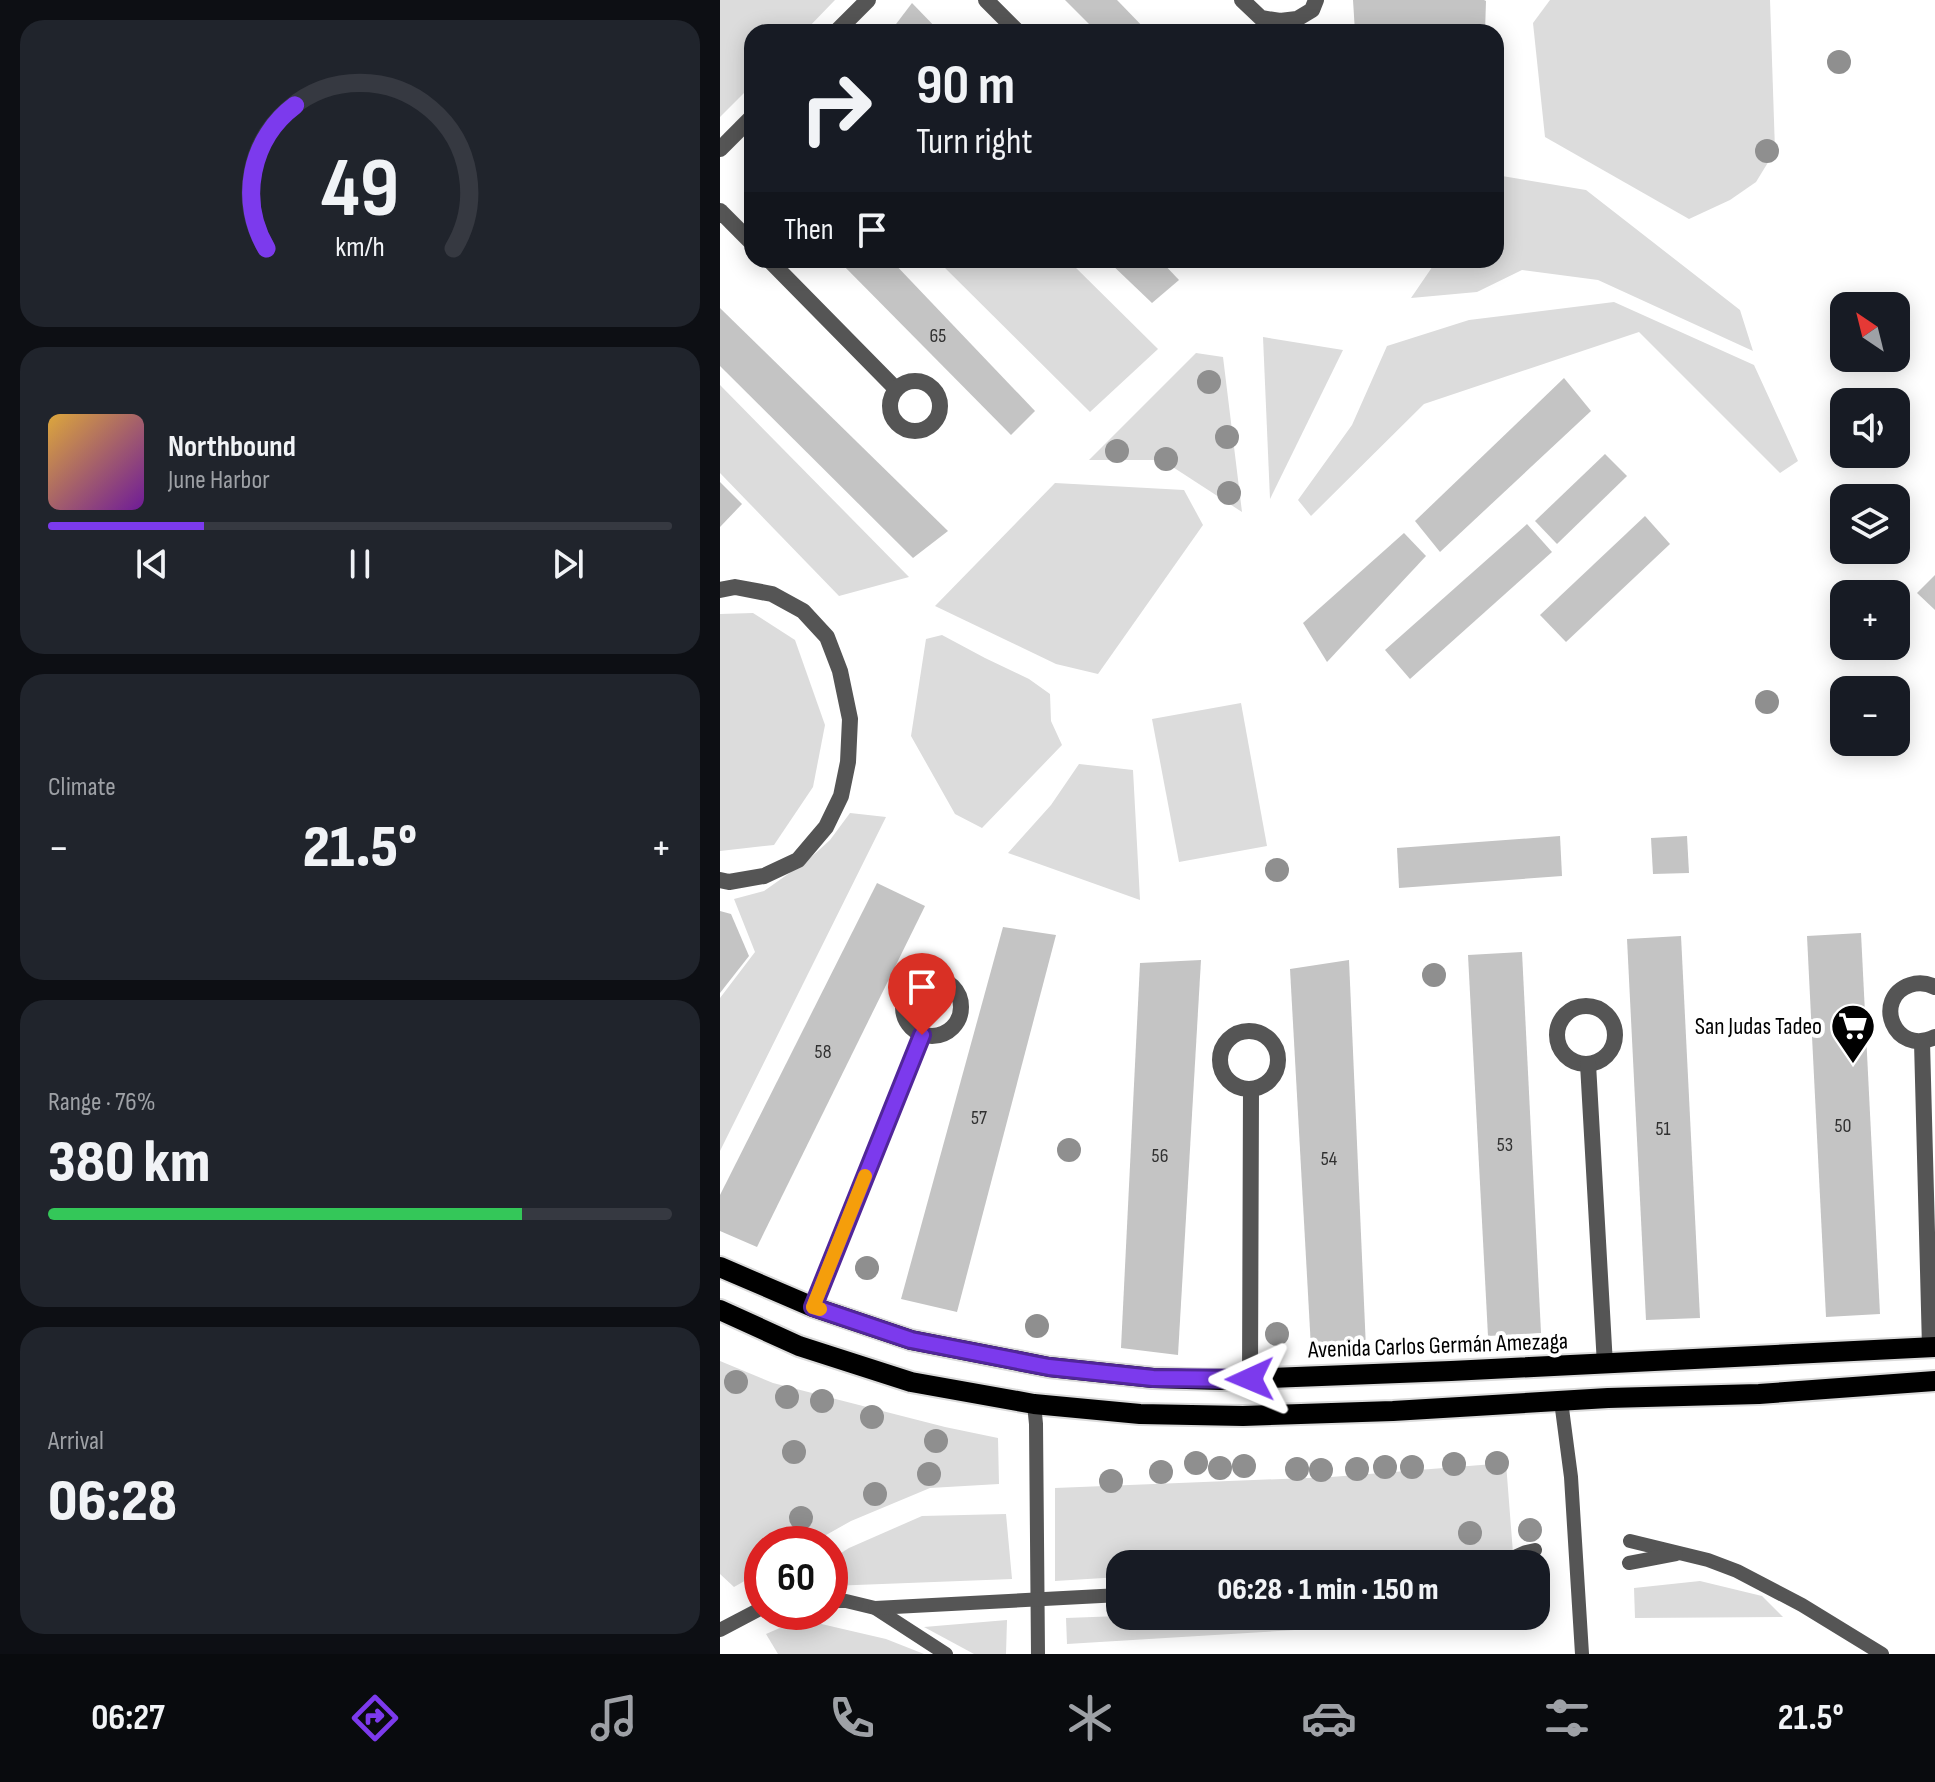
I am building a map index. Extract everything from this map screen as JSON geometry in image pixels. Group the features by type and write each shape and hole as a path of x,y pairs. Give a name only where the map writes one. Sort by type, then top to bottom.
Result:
{"main road":[{"name":"Avenida Carlos Germán Amezaga","path":"720,1267 813,1307 911,1340 1040,1365 1153,1378 1250,1379 1605,1365 1933,1347"},
{"path":"720,1310 799,1346 911,1382 1034,1404 1140,1414 1243,1416 1393,1411 1608,1398 1733,1396 1935,1381"},
{"path":"1605,1365 1608,1398"}],"street":[{"path":"844,24 868,0"},
{"path":"986,0 1010,24"},
{"path":"1242,0 1261,18 1280,21 1297,19 1312,10 1316,0"},
{"path":"720,149 744,125"},
{"path":"720,211 744,235"},
{"path":"777,268 896,389"},
{"path":"720,590 735,587 772,594 803,611 827,637 840,671 850,719 848,762 841,796 826,827 798,860 764,876 729,882 720,880"},
{"path":"1933,1347 1929,1040 1912,1041 1897,1031 1890,1013 1896,995 1903,988 1920,983 1935,987"},
{"path":"813,1307 922,1035"},
{"path":"1588,1064 1605,1365"},
{"path":"1250,1379 1251,1089"}],"lane":[{"path":"1561,1401 1571,1477 1582,1654"},
{"path":"1034,1404 1038,1654"},
{"path":"1630,1541 1708,1560 1737,1571 1802,1605 1882,1654"},
{"path":"1629,1563 1676,1554"},
{"path":"848,1601 875,1608 1106,1596"},
{"path":"875,1608 946,1654"},
{"path":"720,1630 744,1617"}],"shaded area":[{"path":"720,0 835,0 812,24 744,24 744,93 720,117"},
{"path":"1550,0 1770,0 1775,151 1756,182 1730,200 1689,219 1545,137 1533,23"},
{"path":"1504,176 1586,190 1740,310 1753,351 1598,280 1522,270 1477,292 1411,298 1432,268 1504,268"},
{"path":"945,268 1076,268 1158,349 1090,412"},
{"path":"1614,302 1754,365 1798,461 1780,473 1639,332 1424,404 1311,516 1298,500 1352,425 1387,346 1469,320"},
{"path":"1263,337 1343,350 1270,499"},
{"path":"1196,353 1223,357 1242,512 1162,460 1089,460"},
{"path":"720,385 909,577 839,596 720,473"},
{"path":"1055,483 1184,490 1203,525 1098,674 1056,664 935,606"},
{"path":"753,613 795,640 825,725 813,787 774,845 720,851 720,614"},
{"path":"942,635 1029,679 1050,694 1051,721 1062,745 982,828 955,814 911,736 926,639"},
{"path":"1241,703 1267,846 1179,862 1152,719"},
{"path":"1079,764 1133,770 1140,900 1008,853 1051,805"},
{"path":"850,813 886,817 720,1151 720,998 755,952 734,899 764,891 808,860 830,840"},
{"path":"720,1361 773,1383 998,1438 999,1484 930,1488 842,1526 744,1526 744,1581 734,1587 720,1574"},
{"path":"1506,1463 1513,1550 1106,1550 1106,1578 1055,1581 1055,1488 1331,1477"},
{"path":"1006,1514 1012,1579 848,1585 848,1549 922,1516"},
{"path":"1700,1581 1762,1596 1783,1617 1635,1618 1634,1588"},
{"path":"1106,1617 1106,1630 1296,1630 1067,1644 1066,1618"},
{"path":"1007,1620 1006,1654 974,1654 924,1627"},
{"path":"775,1630 847,1630 886,1639 924,1654 778,1654 766,1634"}],"building":[{"path":"1065,0 1117,0 1140,24 1089,24"},
{"path":"1353,0 1486,1 1485,24 1354,24"},
{"path":"912,3 932,24 896,24"},
{"path":"846,268 899,268 1035,411 1011,435"},
{"path":"1115,268 1168,268 1179,280 1152,303"},
{"path":"720,308 948,531 913,558 720,366"},
{"path":"1564,378 1591,411 1440,552 1415,521"},
{"path":"1605,454 1627,476 1557,544 1535,521"},
{"path":"720,482 742,504 720,527"},
{"path":"1645,516 1670,544 1566,642 1540,615"},
{"path":"1527,524 1552,552 1410,679 1385,650"},
{"path":"1404,533 1426,556 1327,662 1303,623"},
{"path":"1935,575 1935,610 1917,593"},
{"path":"1560,836 1562,876 1399,888 1397,848"},
{"path":"1687,836 1689,873 1653,874 1651,838"},
{"path":"877,883 925,906 757,1247 720,1231 720,1195"},
{"path":"720,911 731,914 749,956 720,993"},
{"path":"1003,927 1056,935 957,1312 901,1299"},
{"path":"1861,933 1880,1314 1826,1317 1807,936"},
{"path":"1681,936 1700,1318 1646,1320 1627,939"},
{"path":"1522,952 1541,1333 1488,1336 1468,955"},
{"path":"1201,960 1178,1355 1121,1348 1140,963"},
{"path":"1349,960 1366,1349 1311,1348 1290,969"}],"slow traffic":[{"path":"820,1309 813,1307 865,1176"}],"place":[{"name":"San Judas Tadeo","path":"1853,1065"}],"route":[{"path":"922,1035 813,1307 911,1340 1049,1367 1153,1378 1250,1379"}]}
